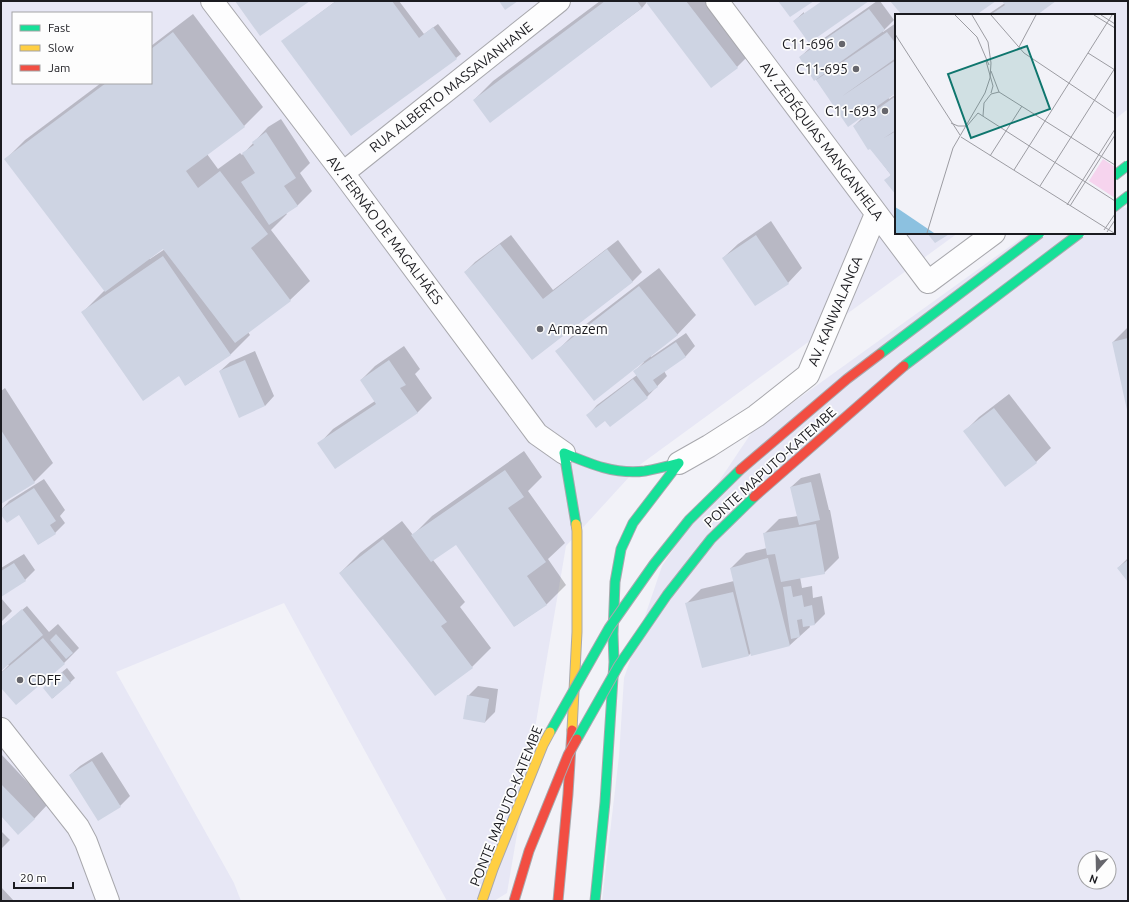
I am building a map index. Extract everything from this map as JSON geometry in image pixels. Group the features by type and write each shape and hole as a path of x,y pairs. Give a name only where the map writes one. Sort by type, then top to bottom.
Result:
{"main road":[{"path":"1115,175 1128,165"},
{"path":"1115,206 1128,196"},
{"name":"PONTE MAPUTO-KATEMBE","path":"482,901 493,869 543,745 609,628 654,564 689,520 742,468 847,379 1039,234"},
{"name":"PONTE MAPUTO-KATEMBE","path":"514,901 529,851 568,755 619,665 667,595 711,540 753,498 895,373 1079,234"},
{"path":"564,453 598,468 618,471 645,471 679,463"},
{"path":"558,901 569,786 576,660 577,593 577,531 564,453"},
{"path":"595,901 605,802 614,662 613,634 615,582 621,549 633,523 679,463"}],"street":[{"name":"AV. FERNÃO DE MAGALHÃES","path":"212,1 343,172 537,434 564,453"},
{"name":"RUA ALBERTO MASSAVANHANE","path":"343,172 559,1"},
{"name":"AV. ZEDÉQUIAS MANGANHELA","path":"717,1 928,282 993,234"},
{"path":"1115,176 1128,173"},
{"name":"AV. KANWALANGA","path":"679,463 756,416 808,375 876,214"},
{"path":"1,730 78,827 86,842 108,901"}],"shaded area":[{"path":"1,1 1128,1 1128,109 1115,119 1115,14 895,14 895,234 957,234 641,464 566,546 507,893 494,901 447,901 284,603 116,672 234,883 241,901 1,901"},
{"path":"1115,206 1128,208 1128,901 602,901 619,756 624,678 662,566 752,432 1023,237 1032,234 1115,234"}],"building":[{"path":"235,1 310,1 260,36"},
{"path":"336,1 392,1 419,38 433,27 457,59 351,136 281,41"},
{"path":"499,1 518,1 505,10"},
{"path":"605,1 637,1 642,8 490,123 473,100"},
{"path":"645,1 686,1 738,68 711,88"},
{"path":"778,1 814,1 790,17"},
{"path":"822,1 869,1 809,43 793,21"},
{"path":"890,1 996,1 977,14 901,14"},
{"path":"1002,1 1056,1 1038,14 992,14 1005,5"},
{"name":"C11-696","path":"869,9 885,30 814,81 799,57"},
{"path":"173,32 245,127 186,171 198,188 220,171 268,234 251,248 291,301 235,343 163,249 105,292 4,159 105,84 152,84 152,48"},
{"path":"887,32 895,43 895,59 841,97 895,61 895,94 848,127 816,80"},
{"name":"C11-693","path":"895,97 895,131 884,138 895,132 895,194 884,180 891,175 870,149 868,150 853,126"},
{"path":"266,132 296,178 284,186 298,206 269,225 241,182 255,173 242,153 254,145 252,142"},
{"path":"928,234 949,234 935,243"},
{"path":"756,235 789,284 755,306 722,258"},
{"name":"Armazem","path":"500,244 543,299 607,249 633,282 532,360 464,272"},
{"path":"163,256 231,355 185,386 179,376 143,401 81,312"},
{"path":"639,286 678,335 594,401 555,351"},
{"path":"1128,338 1128,410 1127,410 1112,342"},
{"path":"676,342 686,357 653,380 658,387 649,393 633,371"},
{"path":"245,360 265,406 239,418 219,371"},
{"path":"389,360 406,385 400,388 418,413 335,469 317,443 376,404 360,380"},
{"path":"633,379 648,398 610,427 605,421 596,428 586,415"},
{"path":"994,408 1037,463 1005,487 963,431"},
{"path":"1,430 35,483 1,504"},
{"path":"505,470 524,497 508,508 546,562 527,576 547,605 514,627 456,545 431,562 411,535"},
{"path":"811,482 820,520 799,525 790,487"},
{"path":"34,488 56,521 50,525 56,534 38,545 19,515 7,523 1,515 1,509"},
{"path":"816,524 825,574 781,582 775,554 767,555 763,533"},
{"path":"383,539 447,622 441,626 473,668 435,696 339,573"},
{"path":"768,558 790,646 751,656 730,568"},
{"path":"1128,560 1128,582 1117,568"},
{"path":"14,563 26,581 1,597 1,571"},
{"path":"791,586 793,597 802,595 804,607 812,605 815,625 803,627 802,619 797,620 800,637 791,639 783,587"},
{"path":"733,592 749,656 702,668 685,603"},
{"path":"22,609 43,635 1,671 1,627"},
{"path":"56,634 73,653 66,659 50,640"},
{"path":"43,638 65,664 16,705 1,688 1,673"},
{"path":"62,672 71,683 52,699 43,688"},
{"path":"467,695 489,699 485,723 463,719"},
{"path":"92,761 121,807 98,821 69,775"},
{"path":"1,784 35,819 18,835 1,816"}],"traffic: fast":[{"path":"1115,175 1128,165"},
{"path":"1115,206 1128,196"},
{"path":"880,354 1039,234"},
{"path":"904,366 1079,234"},
{"path":"564,453 603,468 634,472 679,463"},
{"path":"564,453 576,524"},
{"path":"595,901 605,802 614,662 613,634 615,582 621,549 633,523 679,463"},
{"path":"550,732 609,628 654,564 689,520 740,470"},
{"path":"577,739 619,665 667,595 711,539 754,497"}],"traffic: slow":[{"path":"572,730 577,632 576,524"},
{"path":"482,901 493,869 543,745 550,732"}],"traffic: jam":[{"path":"740,470 847,379 880,354"},
{"path":"754,497 904,366"},
{"path":"558,901 568,794 572,730"},
{"path":"514,901 529,851 568,755 577,739"}],"place":[{"name":"C11-696","path":"842,44"},
{"name":"C11-695","path":"856,69"},
{"name":"C11-693","path":"885,111"},
{"name":"Armazem","path":"540,329"},
{"name":"CDFF","path":"20,680"}]}
